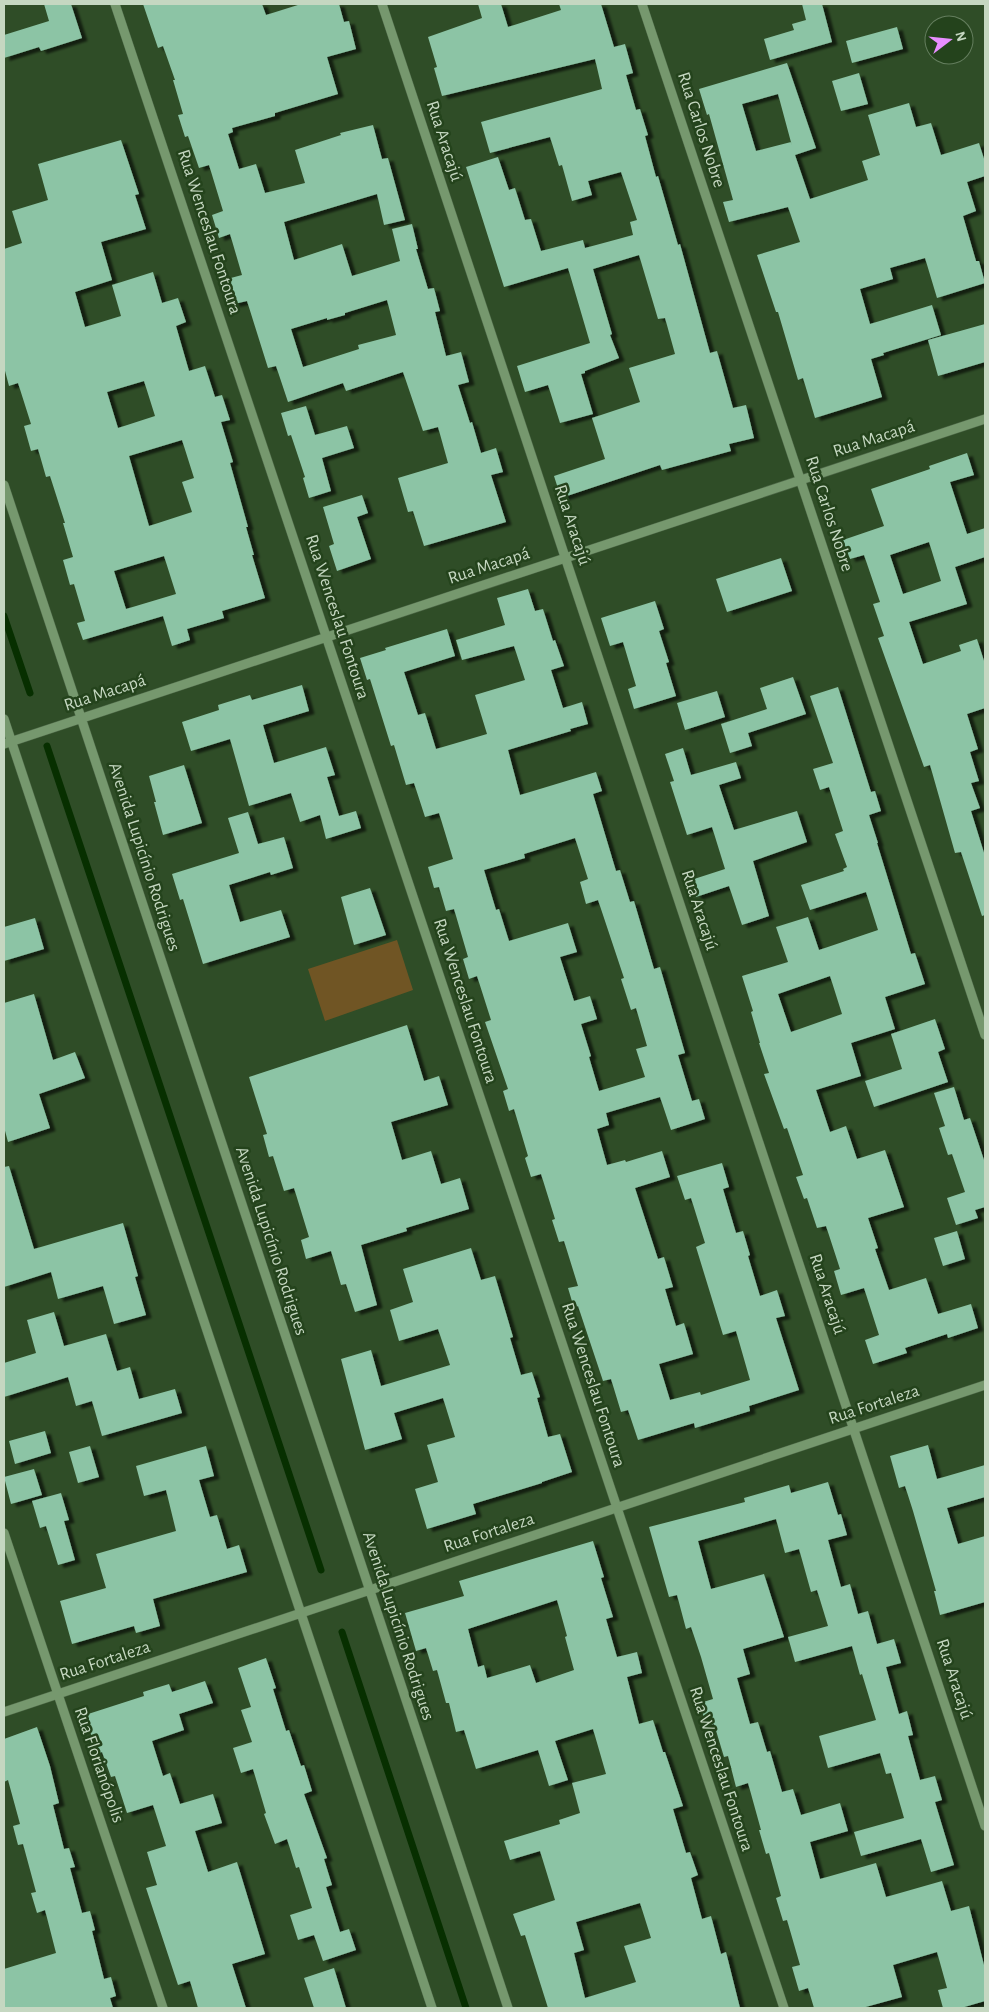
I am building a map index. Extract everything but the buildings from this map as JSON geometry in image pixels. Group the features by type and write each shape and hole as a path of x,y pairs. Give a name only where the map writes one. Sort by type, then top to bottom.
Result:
{"street":[{"name":"Rua Wenceslau Fontoura","path":"115,4 784,2008"},
{"name":"Rua Aracajú","path":"382,4 985,1826"},
{"name":"Rua Carlos Nobre","path":"642,4 985,1035"},
{"name":"Rua Macapá","path":"7,742 985,419"},
{"name":"Avenida Lupicínio Rodrigues","path":"4,485 508,2008"},
{"path":"4,720 7,742 432,2008"},
{"name":"Rua Fortaleza","path":"4,1712 985,1385"},
{"name":"Rua Florianópolis","path":"4,1533 163,2008"}],"shaded area":[{"path":"397,940 413,990 325,1021 308,969"}],"waterway":[{"path":"4,616 30,693"},
{"path":"47,746 321,1570"},
{"path":"342,1632 466,2008"}]}
